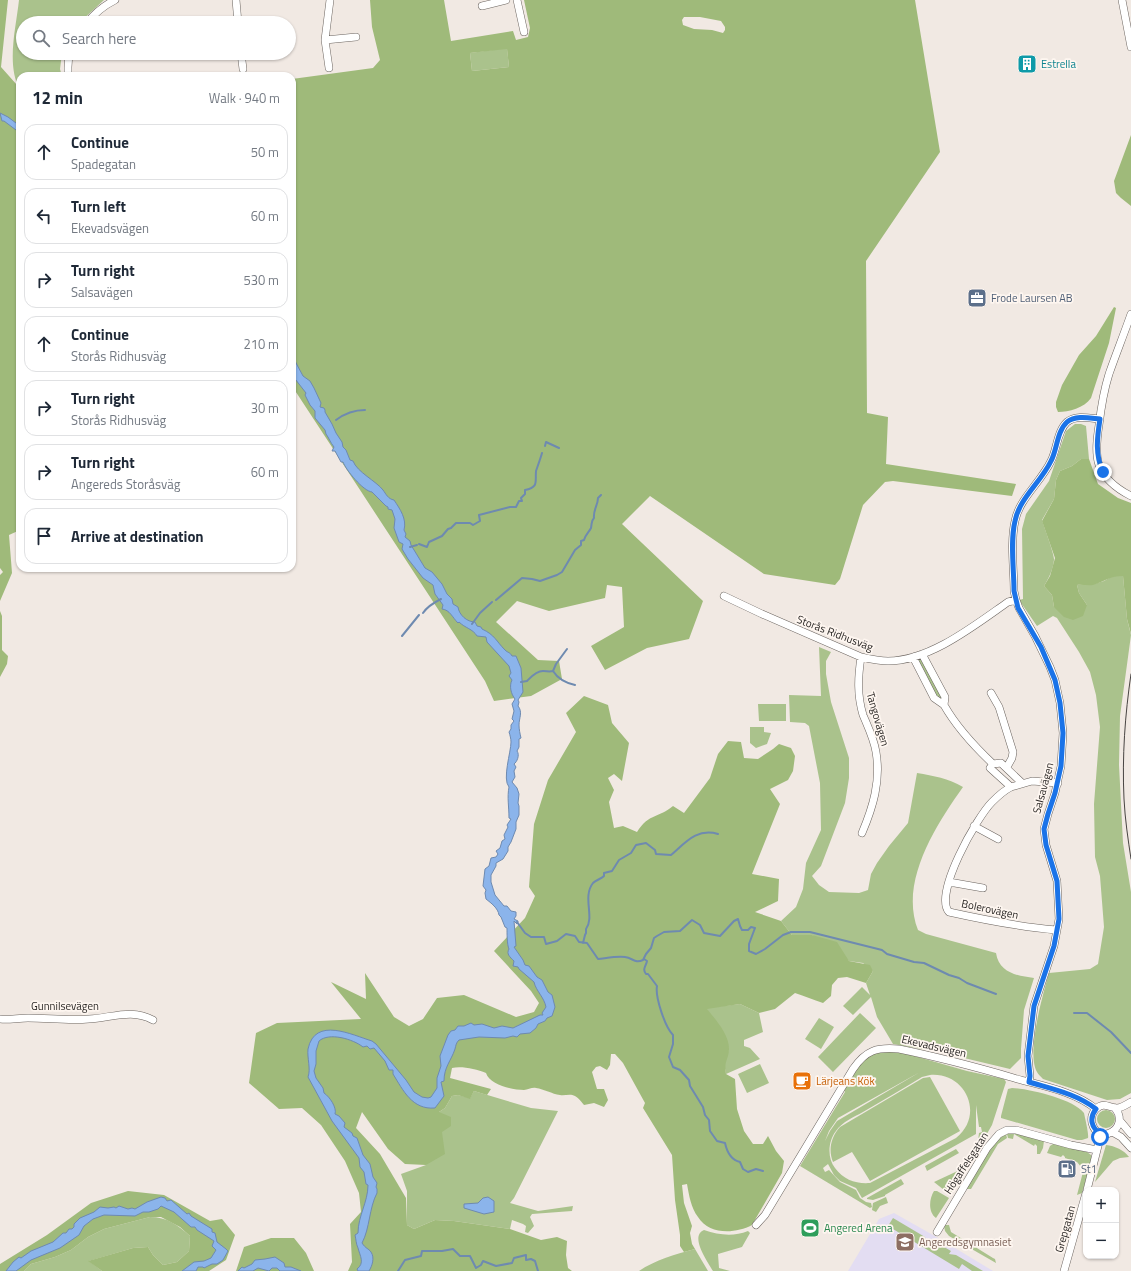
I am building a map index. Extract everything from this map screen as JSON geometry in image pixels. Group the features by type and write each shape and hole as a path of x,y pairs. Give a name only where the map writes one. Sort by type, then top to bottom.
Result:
{"street":[{"path":"95,16 115,0"},
{"path":"236,0 237,16"},
{"path":"329,68 325,40 330,0"},
{"path":"482,6 506,0"},
{"path":"517,0 524,32"},
{"path":"1122,0 1131,47"},
{"path":"325,40 356,37"},
{"path":"68,72 69,60"},
{"path":"242,60 243,69"},
{"path":"1131,314 1109,375 1100,419 1097,444 1099,465 1103,472 1118,490 1131,496"},
{"path":"1016,600 1014,591 1013,536 1017,513 1051,462 1065,425 1070,420 1079,418 1100,419"},
{"name":"Storås Ridhusväg","path":"724,596 861,657 890,661 922,654 960,634 1008,602 1016,600"},
{"name":"Salsavägen","path":"1016,600 1018,608 1046,657 1057,688 1062,714 1063,733 1061,766 1058,783 1044,829 1046,845 1057,881 1059,910 1057,930 1050,959 1034,1006 1028,1056 1030,1076 1029,1082"},
{"path":"922,654 945,697 944,705"},
{"name":"Tangovägen","path":"861,657 858,683 859,696 861,708 876,753 878,776 874,801 862,833"},
{"path":"913,657 934,698 944,705 967,738 993,764"},
{"path":"991,692 999,708 1013,752 1012,758 1007,767"},
{"path":"993,764 1001,763 1007,767 1022,783"},
{"path":"993,764 990,768 1011,787"},
{"name":"Bolerovägen","path":"1057,930 1023,927 949,912 946,905 949,882 963,846 974,826 991,803 1004,791 1022,783 1038,781 1058,783"},
{"path":"974,826 998,839"},
{"name":"Bolerovägen","path":"949,882 983,888"},
{"name":"Gunnilsevägen","path":"0,1019 89,1019 133,1014 147,1017 152,1020"},
{"name":"Ekevadsvägen","path":"756,1225 765,1215 856,1065 871,1051 889,1048 899,1049 1029,1082 1075,1096 1087,1102 1096,1109"},
{"path":"1115,1108 1122,1107 1131,1102"},
{"path":"1108,1105 1115,1108 1120,1114 1121,1122 1119,1128 1114,1133 1108,1135 1101,1134 1092,1123 1093,1113 1096,1109 1108,1105"},
{"path":"1121,1122 1131,1134"},
{"name":"Högaffelsgatan","path":"937,1232 987,1148 996,1136 1003,1131 1016,1130 1071,1145 1098,1150"},
{"path":"1114,1133 1121,1137 1131,1148"},
{"path":"1088,1187 1101,1134"},
{"name":"Grepgatan","path":"1064,1271 1083,1204"}],"shaded area":[{"name":"Angeredsgymnasiet","path":"894,1213 993,1271 848,1271 879,1219"}],"green space":[{"path":"0,0 8,0 1,67 16,84 16,532 9,535 12,573 0,601 0,575 3,572 0,568"},
{"path":"19,0 104,0 87,16 17,16"},
{"path":"370,0 444,0 451,41 513,31 516,40 528,37 530,28 524,0 915,0 940,152 866,261 867,413 888,417 886,464 1016,484 1012,496 893,481 885,482 863,505 840,579 835,585 764,574 650,496 622,524 703,601 689,639 647,648 605,670 591,646 624,627 622,587 607,585 605,598 549,611 517,601 496,622 538,660 559,661 562,679 531,696 494,701 485,681 296,392 296,78 373,68 380,60 372,27","holes":["684,17 700,17 721,21 725,27 725,30 723,33 712,30 694,29 683,25 682,20","507,49 509,67 472,71 470,53"]},
{"path":"16,20 16,60 61,60 61,72 16,72 16,80 13,58"},
{"path":"507,48 509,67 472,71 470,53"},
{"path":"1131,135 1131,206 1116,193 1114,181"},
{"path":"1114,307 1116,308 1109,343 1091,398 1076,409 1058,412 1056,402 1062,385 1079,355 1096,336"},
{"path":"1075,424 1086,426 1089,459 1081,459 1072,466 1060,471 1056,480 1054,499 1042,520 1054,557 1053,567 1044,586 1052,595 1054,607 1087,605 1079,593 1077,585 1090,585 1104,581 1112,576 1123,576 1127,619 1131,635 1120,716 1119,765 1123,843 1131,892 1131,1093 1120,1099 1107,1100 1043,1079 1037,1072 1034,1063 1033,1051 1037,1023 1049,973 1090,969 1098,964 1104,927 1100,876 1095,857 1094,804 1100,727 1096,695 1090,672 1057,618 1053,616 1037,626 1019,600 1023,599 1022,529 1026,514 1049,481 1066,431"},
{"path":"1081,459 1089,459 1098,484 1118,498 1131,503 1131,634 1127,619 1123,576 1111,578 1093,585 1077,585 1079,593 1087,605 1083,616 1073,620 1064,617 1054,607 1052,595 1044,586 1050,576 1055,558 1042,521 1054,499 1056,480 1060,471 1072,466"},
{"path":"0,611 2,616 2,650 8,656 7,664 0,677"},
{"path":"819,647 831,652 826,661 826,674 831,702 849,758 849,778 845,803 821,866 812,876 819,885 829,892 859,893 868,890 871,874 877,863 908,823 917,773 946,779 963,787 932,836 923,855 913,893 913,912 918,930 926,934 996,953 998,960 1005,969 1022,976 1034,978 1024,1010 1021,1058 1010,1069 939,1052 893,1044 877,1017 871,997 853,1015 843,1006 862,987 870,995 866,983 873,971 863,963 849,961 812,935 792,935 781,921 796,907 803,889 806,863 821,830 820,783 809,726 805,723 790,722 789,695 821,696"},
{"path":"921,659 943,699 938,699 918,661"},
{"path":"584,696 608,705 612,723 629,743 622,781 614,774 608,778 614,790 609,802 614,828 623,826 637,832 641,826 650,819 673,806 684,813 710,778 718,754 728,741 741,742 744,758 758,759 779,744 791,748 795,756 793,771 788,780 770,789 780,804 752,874 779,879 778,901 755,912 781,921 792,935 812,935 837,942 849,961 870,965 873,971 866,983 847,977 838,978 832,985 831,996 823,1003 795,993 775,1009 759,1013 740,1004 707,1009 725,1033 729,1044 726,1074 735,1079 737,1109 744,1131 753,1144 763,1144 768,1136 776,1151 784,1161 782,1173 752,1225 730,1231 715,1230 709,1227 703,1223 694,1210 687,1184 682,1185 684,1203 692,1226 690,1233 692,1244 695,1249 684,1252 680,1246 672,1155 643,1108 645,1103 623,1063 615,1054 611,1054 610,1065 607,1070 600,1066 596,1067 592,1072 597,1089 604,1089 608,1100 604,1107 594,1103 584,1105 575,1096 557,1094 542,1089 534,1088 524,1090 508,1088 492,1081 486,1073 469,1068 456,1067 452,1068 450,1078 491,1089 487,1095 474,1091 470,1099 458,1095 452,1096 445,1108 439,1112 451,1117 451,1126 442,1132 445,1154 426,1165 405,1164 388,1149 362,1112 356,1128 380,1154 406,1198 407,1225 414,1229 435,1220 454,1221 510,1229 541,1240 557,1237 567,1241 566,1255 568,1268 572,1271 348,1271 352,1262 350,1224 361,1212 359,1193 345,1161 321,1125 302,1108 279,1109 249,1083 256,1033 277,1023 361,1019 331,982 366,999 365,973 394,1017 409,1026 423,1019 437,998 464,995 516,1017 534,1012 539,1003 531,991 494,951 525,918 535,896 529,887 534,824 548,780 576,732 566,713"},
{"path":"758,704 786,704 786,721 759,721"},
{"path":"750,727 764,727 764,732 771,733 767,744 756,748 750,743"},
{"path":"740,1004 759,1013 763,1032 744,1040 744,1046 750,1048 760,1059 726,1074 724,1063 729,1049 706,1008"},
{"path":"860,1013 876,1028 833,1072 818,1057"},
{"path":"819,1018 834,1027 821,1049 805,1039"},
{"path":"897,1051 967,1071 1004,1079 1006,1082 992,1125 977,1151 973,1149 978,1141 979,1133 982,1132 981,1127 979,1127 976,1105 976,1134 862,1198 856,1188 840,1181 834,1175 828,1164 823,1168 825,1172 829,1170 840,1182 856,1190 860,1198 871,1203 872,1207 870,1208 800,1166 845,1092 844,1090 860,1064 869,1056 874,1054","holes":["920,1072 837,1121 825,1141 829,1131 838,1118","930,1075 943,1076 953,1080 962,1088 970,1107 969,1118 965,1129 956,1138 870,1183 855,1182 842,1176 832,1164 830,1155 831,1140 841,1125 922,1077"]},
{"path":"760,1064 769,1083 747,1093 738,1074"},
{"path":"930,1077 960,1131 870,1181 852,1152 833,1162 831,1157 831,1144 834,1135 840,1127 923,1078"},
{"path":"1008,1089 1029,1090 1071,1103 1084,1113 1088,1138 1077,1140 1001,1118"},
{"path":"474,1091 531,1108 558,1111 514,1198 510,1203 538,1211 573,1206 572,1211 532,1214 530,1217 534,1226 528,1233 525,1232 526,1226 512,1220 510,1229 454,1221 435,1220 414,1229 407,1225 407,1191 401,1174 426,1165 439,1112 445,1108 452,1096 458,1095 470,1098"},
{"path":"1102,1110 1110,1110 1115,1115 1113,1126 1110,1128 1102,1128 1097,1123 1097,1115"},
{"path":"1013,1133 1044,1141 1040,1154 1037,1154 1037,1146 1035,1144 1034,1146 1014,1134 1013,1139 1008,1138 1007,1134"},
{"path":"1006,1134 1007,1138 998,1144 971,1189 967,1189 994,1143 998,1138"},
{"path":"1053,1144 1087,1152 1091,1155 1092,1159 1082,1193 1077,1195 1083,1172 1082,1168 1077,1162 1065,1158 1063,1155 1061,1157 1047,1153 1050,1146"},
{"path":"1106,1145 1113,1146 1125,1152 1129,1157 1120,1158 1113,1161 1095,1182"},
{"path":"956,1149 959,1153 927,1171 925,1166"},
{"path":"964,1168 965,1171 949,1194 934,1182"},
{"path":"901,1179 904,1184 885,1196 873,1200 867,1199 867,1198"},
{"path":"128,1191 164,1195 210,1221 222,1219 235,1235 226,1260 209,1271 102,1271 88,1261 133,1248 148,1247 153,1255 163,1265 177,1262 189,1251 190,1236 180,1227 161,1217 150,1217 104,1229 88,1237 71,1250 55,1257 31,1264 24,1271 0,1271 0,1264 47,1235 91,1203"},
{"path":"934,1191 937,1191 949,1198 936,1218 933,1215 930,1205"},
{"path":"886,1197 888,1203 880,1206 876,1212 872,1210 873,1203"},
{"path":"150,1217 162,1218 172,1222 190,1236 189,1251 177,1262 163,1265 153,1255 148,1247 133,1248 89,1261 102,1271 24,1271 31,1264 55,1257 71,1250 88,1237 104,1229"},
{"path":"893,1218 925,1237 926,1244 932,1244 937,1247 939,1244 951,1251 949,1254 956,1255 983,1271 972,1271 962,1264 959,1269 888,1226"},
{"path":"945,1225 949,1225 951,1232 995,1259 996,1263 949,1236 945,1231"},
{"path":"704,1230 726,1235 748,1231 750,1233 742,1247 718,1254 719,1268 730,1271 713,1271 704,1256 699,1243 698,1238 700,1233"},
{"path":"271,1238 294,1238 306,1253 314,1271 236,1271 244,1247"},
{"path":"695,1249 708,1271 639,1271 673,1255"}],"water":[{"path":"0,113 16,123 16,130 4,121 2,121"},
{"path":"296,363 303,376 310,381 314,388 321,403 320,407 324,408 350,460 353,461 362,473 394,500 399,507 405,522 405,537 410,541 425,568 432,572 442,584 447,594 452,599 453,604 458,607 462,615 469,621 475,622 477,626 481,627 493,636 512,656 516,656 521,668 523,692 518,700 518,706 521,713 519,725 521,738 519,739 519,747 517,751 518,758 514,764 516,767 514,771 515,777 512,782 517,788 519,794 519,815 516,822 516,829 508,847 508,851 503,859 496,863 491,875 491,882 495,895 504,906 507,906 511,911 516,912 514,919 518,922 517,924 514,921 516,946 514,947 525,965 529,966 537,977 542,980 548,992 552,995 555,1007 552,1016 538,1024 530,1033 520,1034 517,1037 479,1037 459,1040 446,1068 444,1081 441,1082 444,1096 435,1108 420,1106 409,1098 393,1074 393,1070 389,1070 385,1061 374,1048 370,1049 367,1046 363,1047 353,1041 335,1037 323,1038 319,1041 316,1051 316,1064 314,1071 316,1078 323,1088 324,1093 329,1097 335,1109 335,1114 345,1123 344,1127 357,1138 363,1155 370,1164 373,1177 377,1183 377,1193 372,1205 367,1231 362,1243 370,1251 373,1257 373,1262 369,1271 358,1271 357,1269 361,1264 361,1259 355,1235 358,1233 358,1227 368,1191 368,1185 366,1184 364,1172 360,1167 359,1158 332,1121 308,1077 308,1049 312,1039 318,1033 326,1030 335,1030 372,1041 406,1080 414,1092 422,1097 428,1098 431,1097 437,1088 437,1078 441,1066 440,1056 451,1031 455,1030 458,1026 464,1026 471,1023 474,1025 482,1024 494,1028 502,1026 513,1028 543,1015 542,1013 546,1007 544,1000 534,982 518,967 513,966 514,961 508,952 507,928 505,927 496,908 486,899 486,890 483,886 485,869 489,866 491,858 496,857 498,854 496,851 500,848 502,841 505,839 504,835 508,827 507,825 511,819 509,818 509,787 506,778 511,742 509,732 514,721 512,719 514,711 512,704 515,699 511,690 512,680 509,676 511,673 509,666 487,642 486,637 477,636 471,630 459,622 458,623 451,614 442,609 443,605 435,594 433,585 423,578 402,549 403,544 399,542 394,528 395,519 392,510 388,509 388,507 372,492 364,488 351,475 335,451 332,451 334,447 325,430 315,418 315,411 305,395 306,393 296,380"},
{"path":"161,1197 165,1198 167,1201 171,1200 187,1214 189,1213 191,1216 212,1229 212,1232 215,1233 217,1242 228,1251 223,1260 217,1264 212,1264 204,1268 198,1267 196,1271 182,1271 194,1262 204,1261 211,1258 216,1250 212,1246 214,1241 197,1230 195,1227 191,1227 174,1212 161,1206 158,1209 143,1212 135,1216 104,1215 93,1219 84,1226 79,1235 60,1248 31,1260 16,1271 6,1271 19,1257 21,1258 31,1251 53,1242 63,1233 66,1233 69,1229 72,1229 74,1224 80,1218 94,1212 100,1207 116,1208 119,1206 128,1209 135,1209 147,1202"},
{"path":"488,1197 494,1201 494,1212 484,1214 464,1208 464,1204 478,1203 483,1198"},
{"path":"275,1257 284,1263 285,1267 291,1267 301,1271 280,1271 277,1268 272,1268 269,1271 258,1268 253,1271 238,1271 242,1267 244,1268 252,1264 255,1260"}],"waterway":[{"path":"336,420 349,413 365,410"},
{"path":"545,446 546,442 559,448"},
{"path":"419,544 427,547 429,542 442,536 456,523 470,523 473,525 480,521 479,515 510,507 516,507 519,501 522,501 521,498 525,494 525,490 529,489 535,484 536,471 542,453"},
{"path":"496,600 522,578 540,581 562,572 575,550 581,545 581,541 584,540 591,528 598,498 601,495"},
{"path":"410,547 417,545"},
{"path":"423,613 441,599"},
{"path":"472,624 480,613 492,602"},
{"path":"402,636 419,615"},
{"path":"553,671 556,664 567,649"},
{"path":"553,671 562,680 575,685"},
{"path":"521,682 527,681 538,672 553,671"},
{"path":"583,943 589,919 589,894 593,883 604,876 604,873 612,871 619,860 631,853 636,845 646,843 655,850 656,854 671,855 692,837 704,833 718,834"},
{"path":"517,922 525,933 531,937 544,937 546,944 557,941 566,934 575,936 579,942 587,943 598,959 622,957 640,961 643,960 651,948 654,938 664,932 680,931 692,920 700,925 704,933 720,936 734,921 738,919 742,930 748,930 751,927 755,928 749,944 749,951 756,954 783,935 791,932 810,932 882,950 887,954 914,962 924,963 967,983 996,994"},
{"path":"644,959 647,961 644,969 645,972 657,986 661,1012 673,1035 673,1044 669,1057 673,1067 680,1070 689,1080 690,1086 709,1120 710,1131 717,1141 725,1143 730,1155 740,1162 743,1169 748,1172 756,1169 763,1171"},
{"path":"1074,1013 1087,1013 1111,1032 1131,1053"},
{"path":"398,1271 405,1260 421,1256 422,1251 442,1251 453,1249 460,1256 470,1256 476,1268 481,1265 483,1261 496,1266 512,1263 514,1258 526,1255 526,1260 531,1259 535,1261 538,1271"}],"tram line":[{"path":"1131,674 1127,705 1123,767 1124,806 1131,859"}],"place":[{"name":"Estrella","path":"1027,64"},
{"name":"Frode Laursen AB","path":"977,298"},
{"name":"Lärjeans Kök","path":"802,1081"},
{"name":"St1","path":"1067,1169"},
{"name":"Angered Arena","path":"810,1228"},
{"name":"Angeredsgymnasiet","path":"905,1242"}],"route":[{"path":"1100,1137 1101,1134 1093,1127 1092,1123 1093,1113 1096,1109 1087,1102 1075,1096 1029,1082 1030,1076 1028,1056 1034,1006 1054,946 1059,919 1059,896 1057,881 1046,845 1044,829 1058,783 1061,766 1063,733 1060,703 1055,680 1046,657 1018,608 1014,591 1013,536 1017,513 1025,499 1046,471 1053,457 1062,429 1070,420 1079,418 1100,419 1097,451 1099,465 1103,472"}]}
